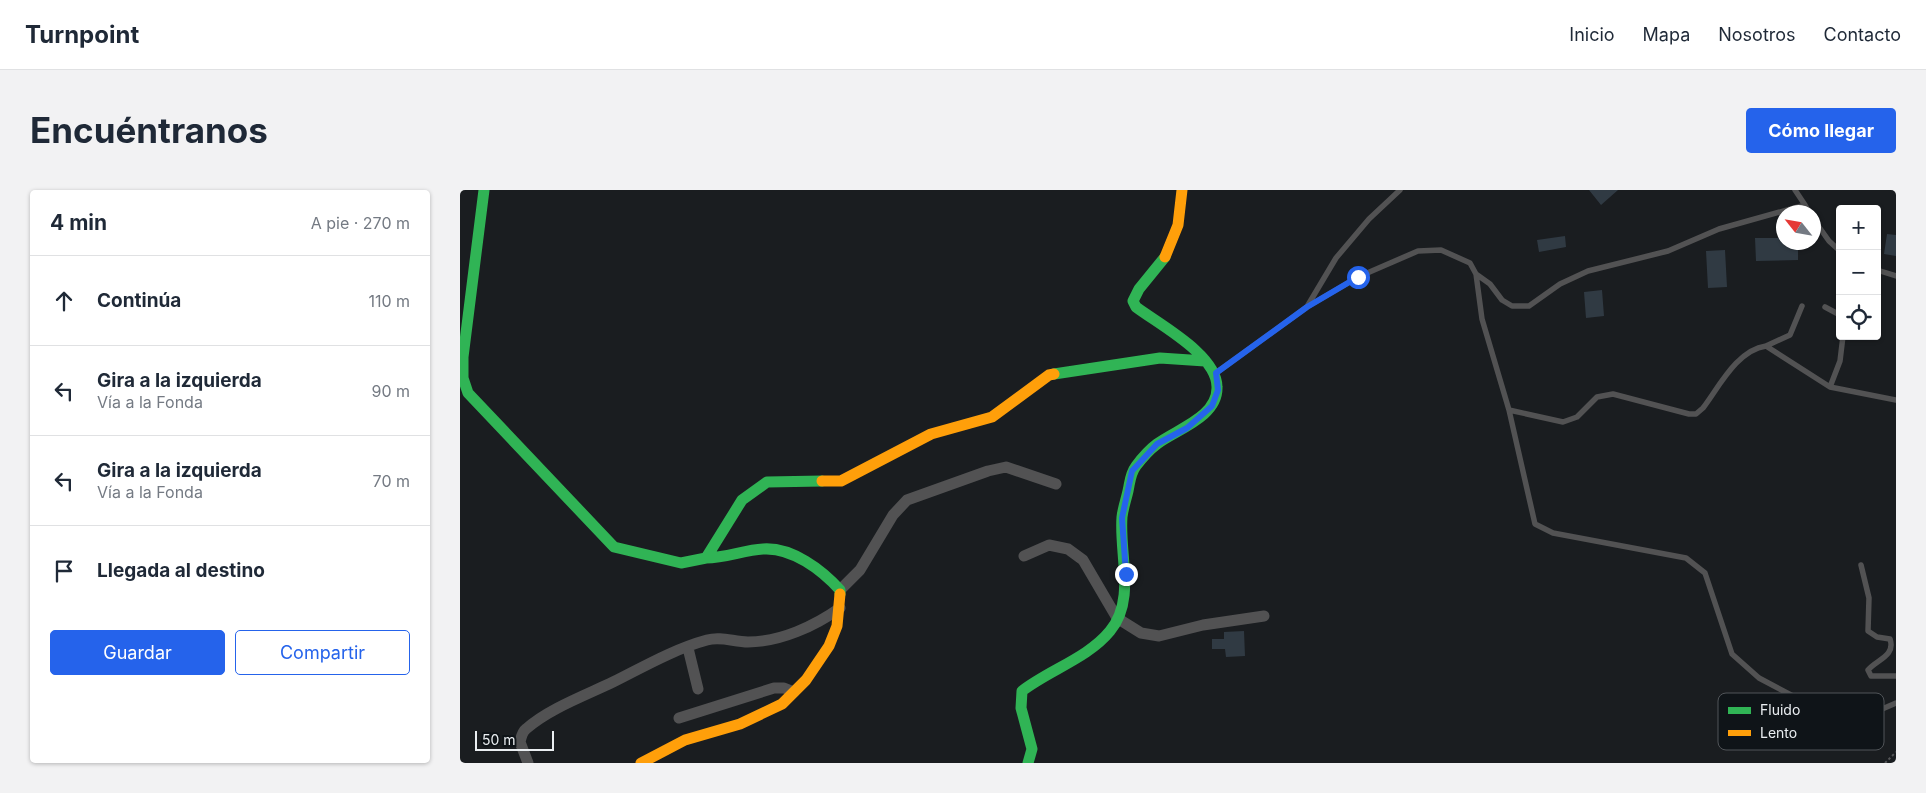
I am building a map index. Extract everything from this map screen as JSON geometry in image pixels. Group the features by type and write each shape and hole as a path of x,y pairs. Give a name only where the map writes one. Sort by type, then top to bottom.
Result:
{"street":[{"path":"484,190 463,356 464,394 614,547 681,563 706,558 721,559 764,548 781,549 831,579 840,590 837,626 829,646 818,664 782,704 762,716 685,740 642,763"},
{"path":"1028,763 1031,758 1029,730 1020,708 1022,691 1034,681 1084,651 1109,632 1117,618 1126,574 1122,518 1132,471 1157,444 1187,428 1212,406 1218,390 1216,373 1205,361 1192,348 1136,307 1133,301 1136,289 1150,275 1175,241 1181,211 1182,190"},
{"path":"706,558 742,500 767,482 841,481 931,434 992,417 1050,375 1160,358 1205,361"},
{"path":"840,590 860,570 898,506 907,500 988,470 1006,467 1056,484"},
{"path":"1024,556 1049,545 1068,549 1083,560 1117,618 1141,633 1159,636 1203,625 1264,616"},
{"path":"528,763 520,742 524,730 575,700 688,648 719,638 752,642 772,639 800,630 828,617 840,608"},
{"path":"688,648 698,689"},
{"path":"679,718 774,688 784,688 794,692"}],"lane":[{"path":"1307,307 1336,258 1368,219 1400,190"},
{"path":"1795,190 1804,205"},
{"path":"1476,274 1490,284 1502,300 1512,306 1528,306 1560,284 1588,271 1668,251 1719,230 1776,214"},
{"path":"1821,230 1839,250"},
{"path":"1216,373 1307,307 1358,277 1418,251 1441,250 1470,262 1476,274 1482,319 1509,410 1535,524 1553,533 1686,558 1705,573 1732,654 1759,678 1787,693"},
{"path":"1881,271 1896,276"},
{"path":"1509,410 1563,422 1577,417 1597,397 1613,394 1689,414 1696,414 1703,408 1745,355 1754,348 1766,346 1790,335 1802,306"},
{"path":"1825,307 1836,313"},
{"path":"1830,387 1840,361 1843,340"},
{"path":"1766,346 1830,387 1896,400"},
{"path":"1861,565 1868,598 1868,631 1877,638 1890,639 1892,643 1892,648 1886,658 1868,670 1870,676 1877,678 1896,676"},
{"path":"1884,708 1896,703"}],"path":[{"path":"1885,763 1896,752"}],"building":[{"path":"1589,190 1618,190 1601,205"},
{"path":"1887,234 1896,235 1896,256 1884,254"},
{"path":"1565,236 1566,247 1539,252 1537,240"},
{"path":"1755,238 1776,238 1776,250 1798,250 1798,260 1756,261"},
{"path":"1725,250 1727,287 1708,288 1706,251"},
{"path":"1602,290 1604,316 1586,318 1584,292"},
{"path":"1244,631 1245,656 1226,657 1225,649 1212,649 1212,639 1224,639 1224,632"}],"traffic: fast":[{"path":"484,190 463,357 463,378 468,393 614,547 681,563 706,558 742,500 767,482 822,481"},
{"path":"1028,763 1032,749 1021,708 1022,691 1091,649 1110,631 1118,619 1122,605 1125,576 1122,517 1130,478 1134,469 1157,444 1204,414 1216,397 1215,375 1198,352 1136,307 1133,301 1139,289 1165,257"},
{"path":"1054,374 1160,358 1205,361"},
{"path":"706,558 774,549 806,561 840,590 840,594"}],"traffic: slow":[{"path":"1165,257 1178,225 1182,190"},
{"path":"822,481 841,481 931,434 992,417 1049,375 1054,374"},
{"path":"641,763 685,740 740,724 782,704 806,680 829,646 837,626 840,594"}],"route":[{"path":"1126,574 1122,518 1132,471 1157,444 1187,428 1212,406 1218,390 1216,373 1229,366 1307,307 1358,277"}]}
